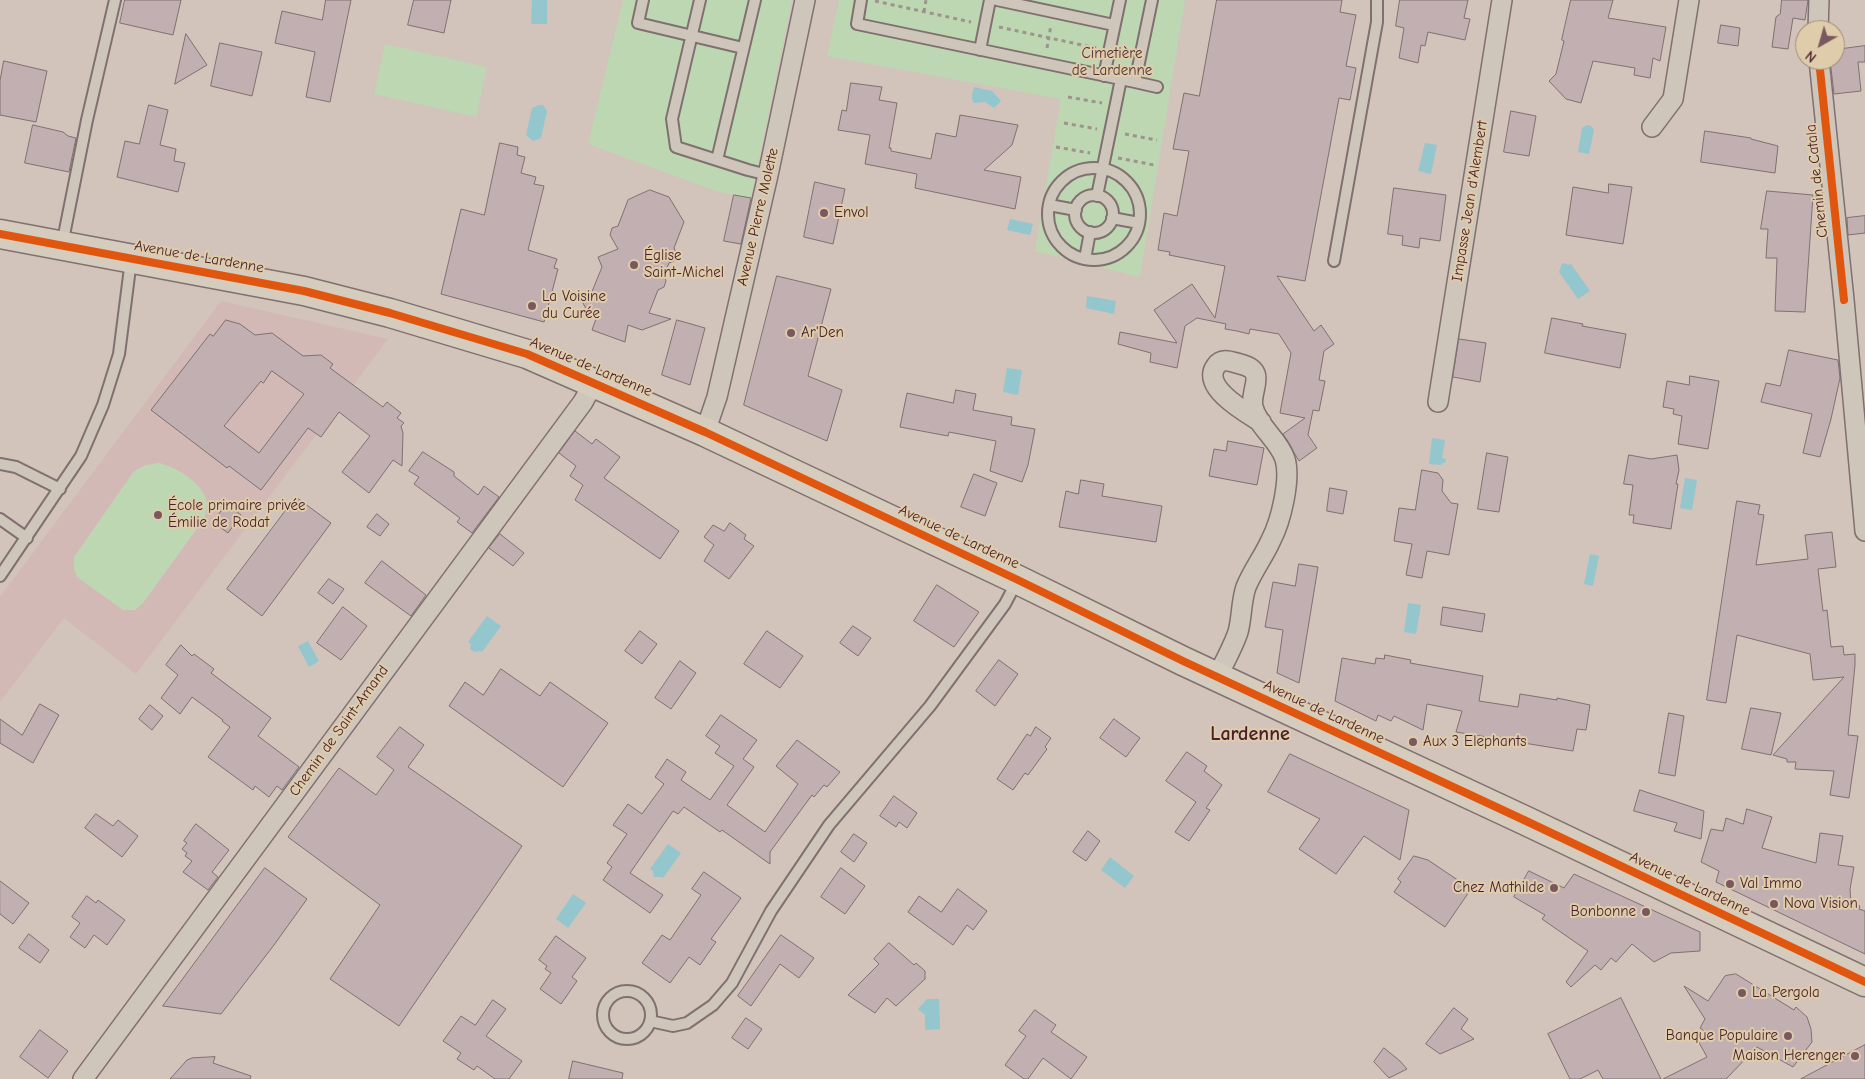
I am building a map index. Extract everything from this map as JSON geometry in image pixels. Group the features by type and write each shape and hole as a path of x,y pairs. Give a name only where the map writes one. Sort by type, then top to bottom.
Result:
{"main road":[{"name":"Avenue de Lardenne","path":"0,234 287,288 390,313 527,354 705,432 1018,580 1217,677 1865,982"}],"street":[{"name":"Avenue Pierre Molette","path":"705,432 717,397 768,175 805,0"},
{"name":"Impasse Jean d'Alembert","path":"1438,402 1502,0"},
{"path":"1652,127 1673,98 1689,0"},
{"path":"1818,20 1819,0"},
{"name":"Chemin de Catala","path":"1820,70 1844,300 1865,531"},
{"name":"Chemin de Saint-Amand","path":"82,1079 577,410 594,382"},
{"path":"1217,677 1238,632 1248,582 1279,521 1288,475 1285,458 1261,422"}],"lane":[{"path":"62,246 87,120 115,0"},
{"path":"643,0 638,23 743,48"},
{"path":"700,0 672,119 676,147 768,175"},
{"path":"717,160 755,0"},
{"path":"861,0 857,24 1157,87"},
{"path":"980,50 990,0"},
{"path":"997,0 1114,25"},
{"path":"1104,76 1120,0"},
{"path":"1135,82 1152,0"},
{"path":"1334,261 1377,22 1377,0"},
{"path":"1098,196 1121,80"},
{"path":"1103,169 1114,173 1132,188 1138,199 1139,223 1136,235 1120,252 1103,259 1085,259 1074,256 1056,240 1050,229 1049,205 1052,194 1068,176 1079,170 1103,169"},
{"path":"1098,196 1109,204 1112,218 1104,230 1090,232 1078,224 1075,215 1076,210 1084,198 1098,196"},
{"path":"1049,205 1076,210"},
{"path":"1112,218 1139,223"},
{"path":"1085,259 1090,232"},
{"path":"0,576 81,456 103,405 118,354 131,259"},
{"path":"0,464 16,467 60,489"},
{"path":"0,519 27,538"},
{"path":"650,1021 673,1026 687,1023 712,1005 732,983 771,911 829,825 930,706 1005,604 1018,580"},
{"path":"628,991 644,998 651,1013 650,1021 647,1029 641,1035 625,1040 617,1038 605,1026 603,1010 612,996 628,991"}],"path":[{"path":"924,12 926,0"},
{"path":"1043,63 1054,12"},
{"path":"1068,97 1116,105"}],"shaded area":[{"name":"École primaire privée Émilie de Rodat","path":"221,301 388,339 136,674 64,618 0,702 0,597"}],"green space":[{"path":"623,0 792,0 751,198 716,191 588,144"},
{"name":"Cimetière de Lardenne","path":"839,0 1185,0 1140,277 1035,251 1061,99 827,56"},
{"path":"385,44 487,67 476,117 374,94"},
{"path":"159,463 180,471 199,486 206,499 207,507 204,519 143,603 135,610 123,610 77,577 74,569 74,557 134,471 146,465"}],"water":[{"path":"532,0 547,0 547,24 531,24"},
{"path":"974,87 992,91 1001,101 994,108 985,102 974,103 972,97"},
{"path":"543,105 547,111 541,138 533,141 526,135 532,108"},
{"path":"1587,125 1591,126 1594,130 1589,154 1578,152 1582,128"},
{"path":"1425,143 1437,145 1431,174 1418,171"},
{"path":"1010,219 1033,224 1030,235 1007,230"},
{"path":"1562,264 1571,264 1590,291 1578,299 1559,272"},
{"path":"1087,296 1116,301 1114,314 1086,308"},
{"path":"1007,368 1022,370 1018,395 1003,392"},
{"path":"1432,438 1445,440 1442,458 1446,459 1445,463 1441,465 1429,464"},
{"path":"1685,478 1697,480 1692,510 1680,508"},
{"path":"1590,554 1599,556 1593,586 1584,584"},
{"path":"1408,603 1421,605 1416,634 1404,632"},
{"path":"487,616 501,626 482,652 475,652 470,649 471,644 468,642"},
{"path":"308,641 319,661 309,667 298,646"},
{"path":"668,844 681,853 663,878 654,877 653,871 650,869"},
{"path":"1110,857 1134,876 1125,888 1101,870"},
{"path":"573,894 586,903 568,928 556,919"},
{"path":"927,999 939,999 940,1029 925,1030 925,1015 918,1009"}],"building":[{"path":"125,0 181,0 173,35 120,23"},
{"path":"326,0 351,0 330,102 306,97 315,52 275,43 282,11 322,20"},
{"path":"414,0 451,0 444,33 408,25"},
{"path":"1217,0 1342,0 1340,12 1356,15 1346,66 1356,68 1350,100 1339,98 1305,281 1277,276 1314,331 1321,325 1334,344 1324,351 1319,380 1325,381 1319,411 1313,410 1308,435 1317,448 1299,461 1283,434 1305,418 1280,413 1291,353 1279,334 1250,329 1249,334 1225,329 1226,324 1197,318 1185,326 1177,368 1150,362 1151,353 1118,344 1120,332 1177,343 1154,310 1192,284 1215,318 1225,266 1169,255 1170,252 1158,250 1164,213 1177,216 1189,151 1173,149 1184,93 1199,96"},
{"path":"1400,0 1468,0 1464,18 1470,19 1465,40 1428,32 1425,46 1421,45 1418,63 1399,58 1404,28 1396,26"},
{"path":"1571,0 1613,0 1608,18 1666,27 1660,61 1653,58 1650,78 1634,75 1635,68 1593,61 1581,103 1566,99 1549,81 1556,74"},
{"path":"1782,0 1808,0 1805,20 1793,18 1788,49 1772,47 1776,17 1780,14"},
{"path":"1721,25 1740,28 1738,46 1718,43"},
{"path":"186,34 207,65 175,84"},
{"path":"220,43 262,52 252,96 211,86"},
{"path":"1865,46 1865,62 1858,62 1861,91 1834,94 1831,70 1845,70 1845,49"},
{"path":"4,61 47,71 36,122 0,115 0,81"},
{"path":"851,83 882,87 879,100 897,103 889,148 891,148 891,151 931,159 936,133 956,137 960,115 1018,125 1012,145 984,170 1021,177 1015,209 915,188 917,174 865,164 870,135 838,130 842,110 846,111"},
{"path":"149,105 168,110 160,145 176,149 174,161 185,163 178,192 117,177 125,141 139,144"},
{"path":"1511,111 1536,116 1529,156 1504,152"},
{"path":"33,125 63,132 68,136 76,138 69,172 25,163"},
{"path":"1705,131 1751,138 1778,146 1775,173 1701,162"},
{"path":"500,143 518,147 517,155 525,157 521,173 536,177 534,184 544,186 528,250 557,259 554,268 558,269 544,322 441,294 461,209 484,215"},
{"name":"Envol","path":"815,182 845,189 833,244 804,237"},
{"path":"1609,184 1632,187 1623,244 1566,235 1573,187 1608,193"},
{"path":"1394,188 1446,195 1440,241 1420,238 1419,248 1402,245 1403,236 1388,234"},
{"name":"Église Saint-Michel","path":"650,190 669,197 684,222 674,248 677,254 674,261 669,263 664,275 666,281 664,287 658,290 649,313 671,319 642,330 628,325 625,342 592,330 598,313 586,309 583,303 585,296 591,294 602,267 598,257 618,249 610,235 612,228 618,226 628,200"},
{"path":"1767,191 1813,195 1805,312 1775,311 1777,258 1766,258 1768,229 1761,229"},
{"path":"734,195 751,198 741,244 724,241"},
{"path":"1865,216 1865,233 1848,235 1847,218"},
{"name":"Ar'Den","path":"777,276 831,289 808,376 842,390 827,441 744,405"},
{"path":"1552,318 1626,334 1620,368 1545,353"},
{"path":"226,320 240,324 255,335 272,333 303,356 321,355 333,364 330,368 383,407 387,402 401,413 397,418 404,423 401,426 403,433 402,466 393,460 369,493 342,472 370,436 339,412 321,437 308,428 261,490 229,466 227,468 151,410 210,334 213,336","holes":["272,371 304,394 259,453 224,426 261,381 263,383"]},
{"path":"677,320 705,328 690,385 662,375"},
{"path":"1459,339 1486,343 1480,382 1453,377"},
{"path":"1789,350 1838,360 1840,378 1820,457 1803,453 1812,414 1761,402 1766,383 1780,386"},
{"path":"1690,376 1719,381 1708,449 1678,444 1682,416 1673,414 1674,409 1663,407 1667,381 1689,385"},
{"path":"956,390 976,394 973,410 1012,417 1011,425 1035,429 1028,465 1022,482 990,471 996,441 949,432 948,436 900,427 907,393 953,403"},
{"path":"575,431 592,444 596,439 620,457 604,478 679,531 660,559 575,500 583,485 570,476 576,466 559,453"},
{"path":"1228,441 1264,448 1257,485 1209,476 1214,449 1226,451"},
{"path":"423,452 454,472 454,476 478,495 484,486 499,497 472,533 457,522 460,518 414,484 419,477 409,471"},
{"path":"1487,453 1508,457 1499,512 1478,509"},
{"path":"1629,455 1651,459 1677,455 1679,470 1676,484 1678,484 1671,529 1633,523 1634,515 1629,515 1633,485 1624,484"},
{"path":"1422,470 1438,473 1443,480 1442,491 1451,503 1458,504 1449,555 1427,551 1422,578 1406,575 1412,544 1394,541 1399,508 1415,510"},
{"path":"974,474 997,483 985,516 961,507"},
{"path":"1081,480 1104,484 1102,496 1162,506 1156,542 1059,527 1066,491 1078,494"},
{"path":"1330,488 1347,491 1343,514 1327,511"},
{"path":"296,497 331,523 262,616 227,589"},
{"path":"1737,501 1760,505 1758,514 1764,515 1756,565 1808,559 1805,535 1832,532 1836,567 1818,569 1823,611 1827,610 1831,647 1843,646 1844,655 1855,654 1848,735 1858,736 1849,798 1830,795 1834,771 1795,769 1796,762 1787,762 1787,759 1773,755 1844,677 1813,680 1810,654 1737,635 1726,703 1707,700"},
{"path":"227,504 241,515 228,533 213,522"},
{"path":"377,514 389,524 380,536 367,527"},
{"path":"730,523 746,535 744,539 754,546 729,579 704,561 714,545 704,537 713,525 724,531"},
{"path":"500,534 524,553 513,566 489,548"},
{"path":"382,561 426,595 411,616 365,583"},
{"path":"1299,564 1318,567 1299,683 1277,673 1283,630 1265,627 1273,582 1295,586"},
{"path":"329,579 344,589 333,604 318,593"},
{"path":"937,585 979,612 954,647 914,621"},
{"path":"343,607 367,626 341,660 317,643"},
{"path":"1443,607 1485,614 1482,632 1441,625"},
{"path":"853,626 871,638 858,656 840,643"},
{"path":"640,631 657,644 642,664 625,651"},
{"path":"767,631 803,656 780,688 744,664"},
{"path":"181,645 192,656 194,654 214,669 211,673 271,718 258,736 299,767 282,790 277,786 269,797 255,786 253,790 208,757 230,727 223,720 192,697 180,714 161,698 178,675 166,665"},
{"path":"1385,655 1411,660 1410,663 1483,676 1479,701 1518,707 1520,694 1557,700 1557,698 1590,705 1586,730 1577,729 1573,751 1456,732 1462,711 1427,704 1423,730 1394,716 1391,721 1378,715 1376,721 1335,701 1342,658 1375,664 1376,658 1384,659"},
{"path":"999,660 1018,674 995,706 976,691"},
{"path":"680,661 696,673 671,709 655,698"},
{"path":"501,669 540,696 550,682 608,723 563,787 449,706 465,682 483,695"},
{"path":"40,704 59,715 33,763 0,743 0,719 22,735"},
{"path":"150,705 163,716 152,730 139,719"},
{"path":"1751,708 1781,713 1771,755 1742,749"},
{"path":"1669,713 1684,716 1675,776 1659,773"},
{"path":"721,715 757,740 743,759 754,767 727,805 765,832 798,784 776,766 797,740 840,772 827,787 824,785 814,797 812,795 770,852 770,864 722,830 720,832 684,807 678,814 673,811 630,873 663,895 650,913 603,880 612,867 607,863 627,834 613,825 628,804 642,814 664,784 655,777 667,759 686,772 681,780 710,800 734,766 715,753 720,746 706,736"},
{"path":"1114,719 1140,738 1126,757 1100,738"},
{"path":"400,727 424,745 408,767 522,846 399,1026 330,979 380,905 288,837 339,768 376,795 394,770 377,757"},
{"path":"1036,727 1051,738 1045,747 1047,749 1028,775 1025,773 1013,790 997,779 1027,734 1030,736"},
{"path":"1187,752 1207,766 1204,771 1222,785 1206,808 1210,810 1189,841 1175,832 1196,802 1166,781"},
{"path":"1290,754 1409,810 1400,860 1364,836 1336,874 1299,849 1320,819 1268,792"},
{"path":"1640,790 1704,811 1701,839 1674,831 1677,823 1634,811"},
{"path":"894,796 917,813 907,828 899,822 896,827 880,816"},
{"path":"1747,809 1772,817 1762,848 1816,863 1820,833 1843,836 1838,865 1854,867 1850,889 1851,903 1860,906 1859,909 1865,911 1865,954 1716,882 1719,871 1701,862 1711,829 1723,831 1726,818 1743,824"},
{"path":"96,814 113,826 118,820 138,836 122,857 85,828"},
{"path":"196,824 229,850 212,872 218,877 208,890 183,872 192,861 185,856 187,853 182,849 187,843 184,841"},
{"path":"1088,831 1100,841 1086,861 1073,852"},
{"path":"854,834 867,843 854,862 841,852"},
{"path":"1414,856 1428,860 1471,889 1445,927 1394,892 1401,882 1398,879"},
{"path":"265,868 307,899 274,945 221,1014 163,1006"},
{"path":"841,868 865,886 845,914 821,897"},
{"path":"1529,871 1564,888 1574,874 1700,932 1700,951 1671,953 1654,962 1632,944 1616,962 1611,958 1601,970 1595,965 1571,987 1566,982 1588,951 1542,919 1545,915 1514,897"},
{"path":"704,872 741,898 711,939 716,942 700,965 689,957 670,983 642,963 662,935 670,940 701,895 692,889"},
{"path":"0,881 29,903 13,924 0,914"},
{"path":"958,889 987,911 973,930 967,925 953,945 908,912 919,896 941,912"},
{"path":"87,896 96,903 98,900 125,920 107,945 94,935 85,948 70,937 80,923 72,917"},
{"path":"29,934 49,950 40,963 19,948"},
{"path":"781,935 814,958 799,978 780,964 751,1006 738,996"},
{"path":"556,936 586,958 572,977 577,981 561,1004 540,989 551,973 545,969 547,966 539,960"},
{"path":"889,943 914,965 916,963 925,971 925,979 896,1006 887,998 875,1013 848,995 879,964 874,959"},
{"path":"1736,974 1794,1010 1796,1007 1807,1017 1811,1029 1812,1042 1793,1067 1757,1047 1726,1079 1663,1079 1707,1057 1697,1039 1707,1033 1700,1028 1705,1019 1684,986 1708,1001 1725,976"},
{"path":"1621,998 1661,1079 1603,1079 1598,1070 1580,1079 1570,1079 1548,1034"},
{"path":"493,1000 506,1009 486,1036 522,1061 509,1079 495,1079 477,1066 474,1070 457,1059 461,1053 443,1041 461,1016 475,1025"},
{"path":"1454,1008 1468,1019 1461,1029 1474,1039 1440,1054 1426,1044"},
{"path":"1035,1010 1056,1025 1051,1032 1087,1057 1071,1079 1043,1058 1028,1079 1024,1079 1005,1065 1026,1036 1019,1031"},
{"path":"746,1018 762,1029 748,1049 732,1038"},
{"path":"40,1030 68,1051 48,1078 20,1057"},
{"name":"Maison Herenger","path":"1865,1045 1865,1079 1801,1079"},
{"path":"1384,1048 1407,1069 1389,1078 1374,1062"},
{"path":"215,1057 213,1063 251,1076 250,1079 170,1079 187,1060"},
{"path":"573,1061 623,1073 622,1079 569,1079"}],"cycle path":[{"path":"1820,70 1844,300"},
{"path":"0,234 304,291 390,313 527,354 705,432 1018,580 1183,661 1865,982"}],"place":[{"name":"Envol","path":"824,213"},
{"name":"Église Saint-Michel","path":"634,265"},
{"name":"La Voisine du Curée","path":"532,306"},
{"name":"Ar'Den","path":"791,333"},
{"name":"École primaire privée Émilie de Rodat","path":"158,515"},
{"name":"Aux 3 Elephants","path":"1413,742"},
{"name":"Val Immo","path":"1730,884"},
{"name":"Chez Mathilde","path":"1554,888"},
{"name":"Nova Vision","path":"1774,904"},
{"name":"Bonbonne","path":"1646,912"},
{"name":"La Pergola","path":"1742,993"},
{"name":"Banque Populaire","path":"1788,1036"},
{"name":"Maison Herenger","path":"1855,1056"}],"district":[{"name":"Lardenne","path":"1250,734"}]}
